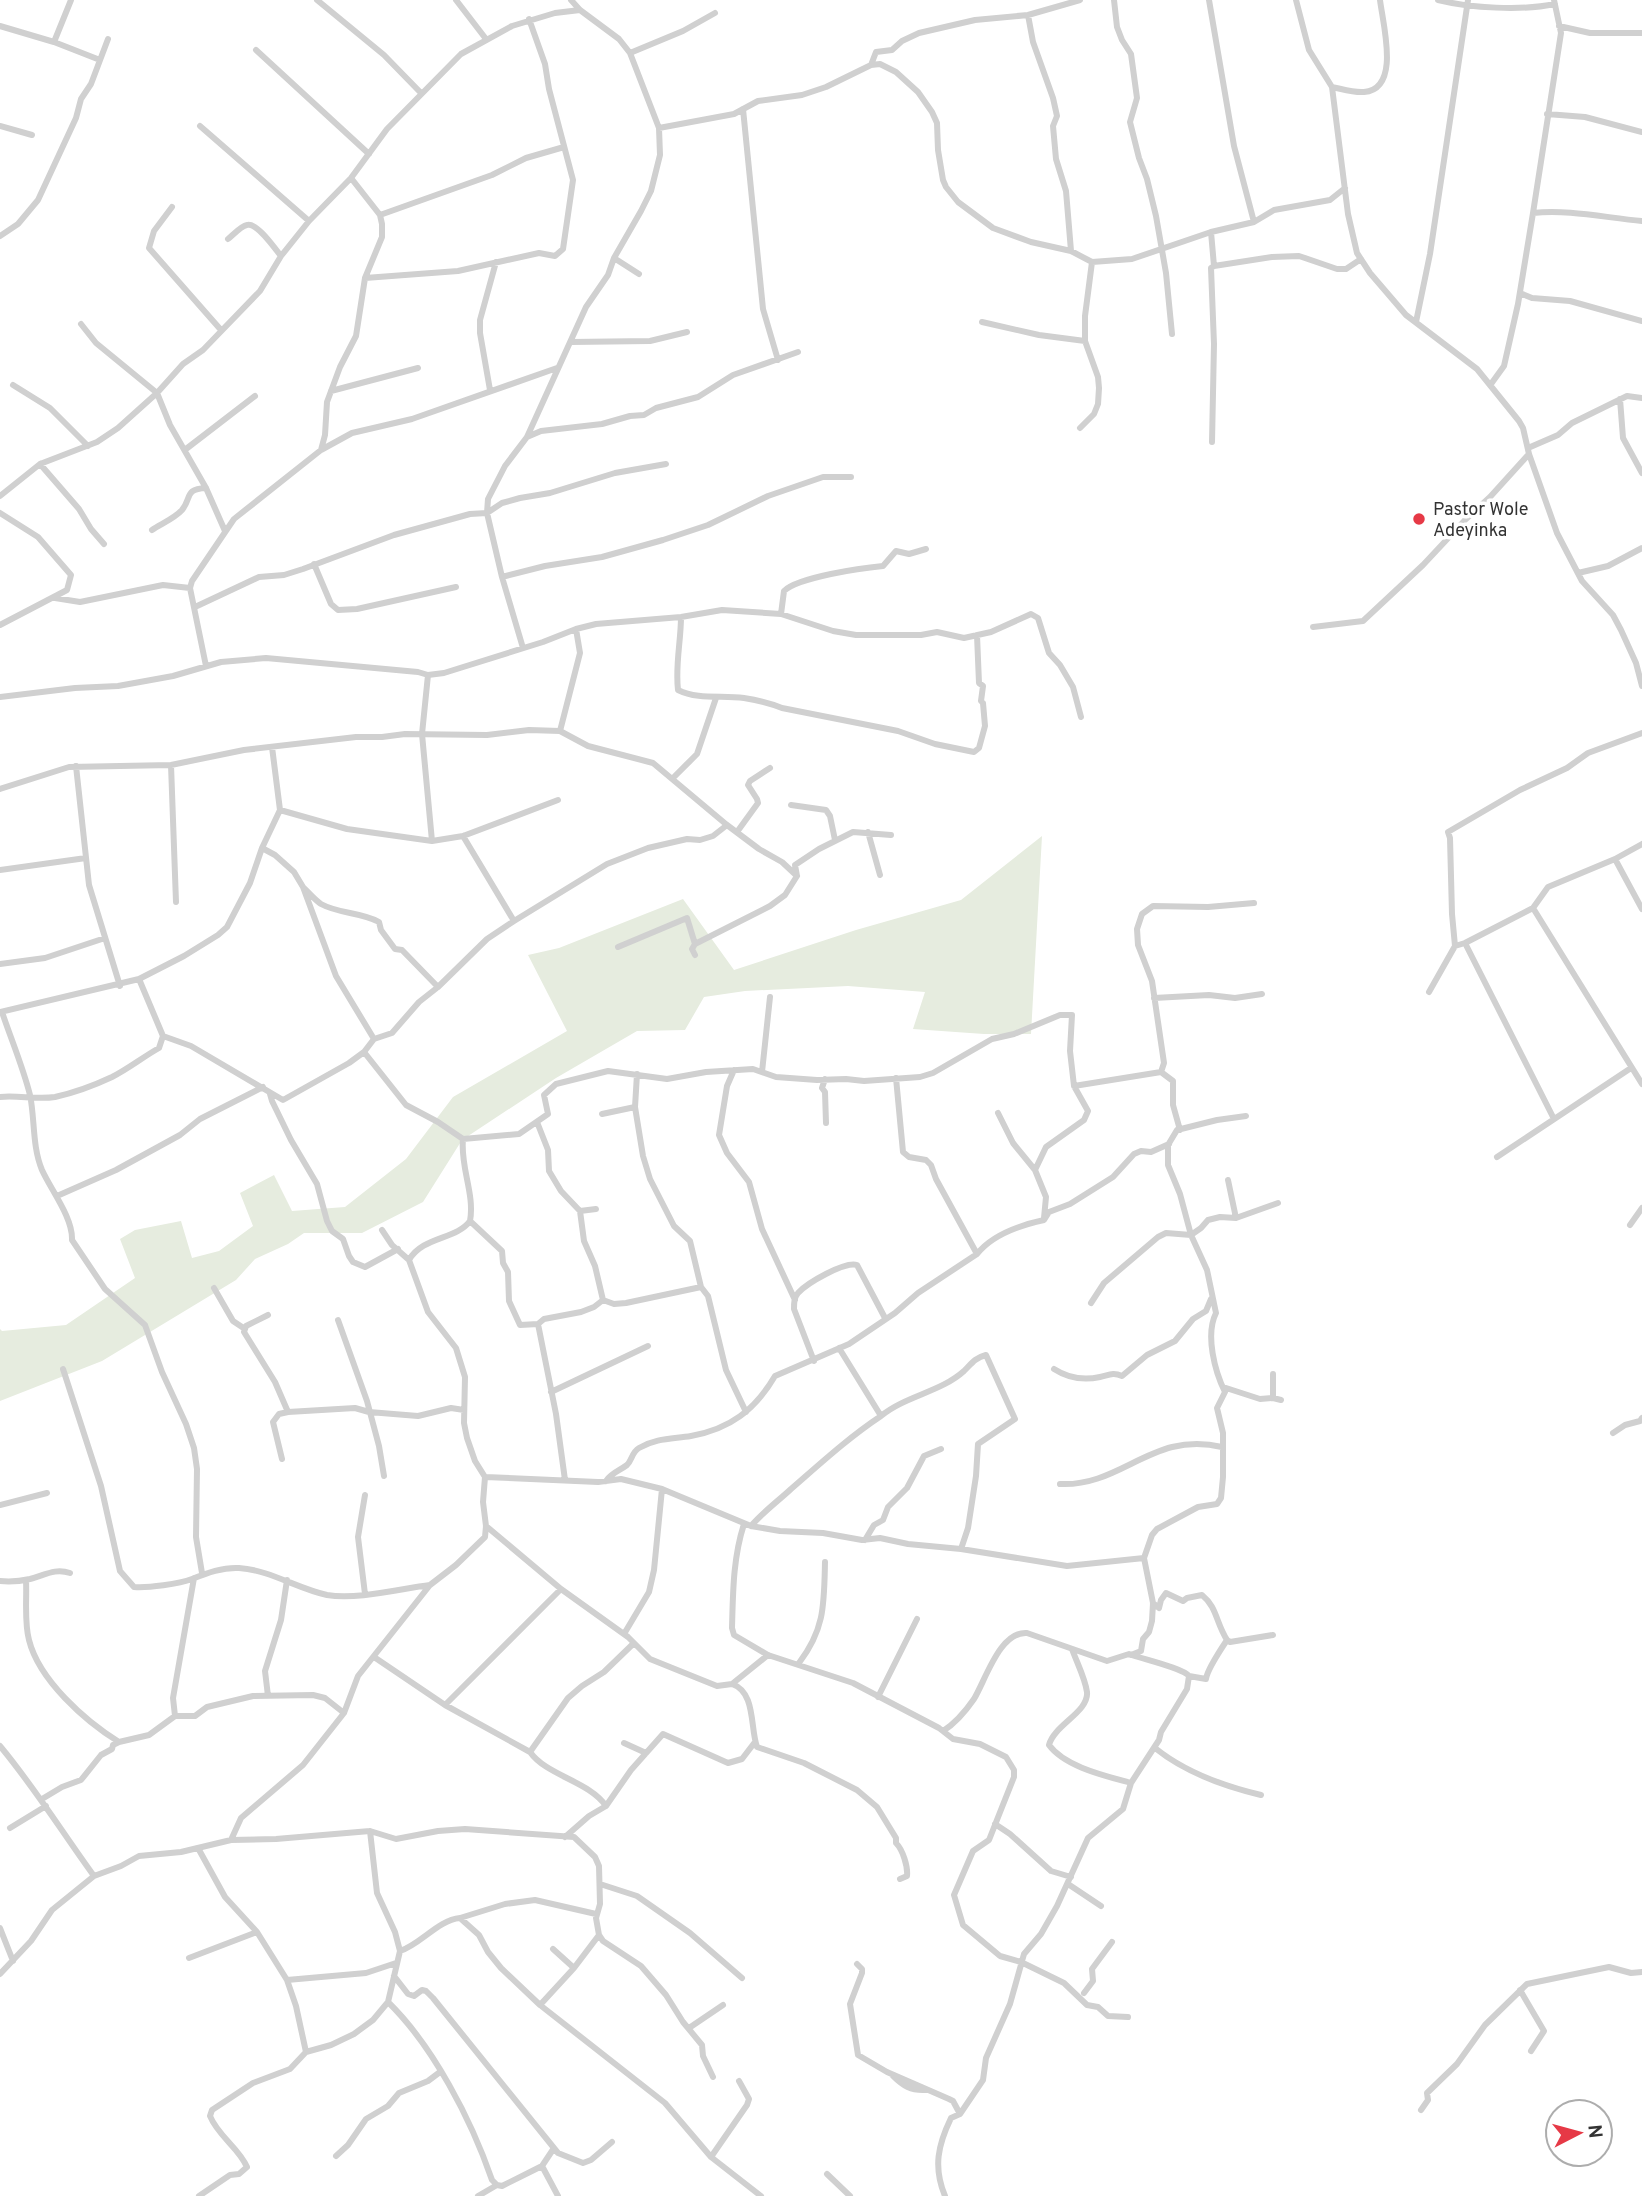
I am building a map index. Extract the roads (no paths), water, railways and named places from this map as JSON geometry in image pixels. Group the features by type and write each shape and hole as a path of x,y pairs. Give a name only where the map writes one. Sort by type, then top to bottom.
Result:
{"street":[{"path":"54,42 71,0"},
{"path":"317,0 384,55 421,93"},
{"path":"456,0 486,39"},
{"path":"523,648 502,577 487,513 488,499 505,466 527,437 586,307 608,275 614,258 651,191 660,155 659,128 630,53 619,39 571,0"},
{"path":"876,52 892,50 902,41 919,33 975,20 1028,15 1080,0"},
{"path":"1114,0 1117,27 1131,54 1137,98 1130,122 1157,216 1172,334"},
{"path":"1209,0 1234,146 1254,222"},
{"path":"1296,0 1309,50 1332,87 1351,234 1361,259 1406,315 1477,369 1523,428 1528,451 1556,533 1578,573 1617,622 1636,663 1642,686"},
{"path":"1332,87 1369,92 1380,87 1387,76 1387,53 1380,0"},
{"path":"1438,0 1542,7 1554,2 1560,33 1520,293 1504,366 1491,384"},
{"path":"1416,322 1430,254 1468,3"},
{"path":"0,496 40,464 88,446 118,428 157,393 183,364 203,350 260,291 281,256 309,221 351,178 387,129 461,54 529,19 580,10"},
{"path":"630,53 683,31 715,13"},
{"path":"1028,15 1032,42 1057,116 1053,125 1056,159 1066,191 1066,223 1070,251"},
{"path":"365,278 458,271 539,253 555,256 564,249 573,180 545,64 529,19"},
{"path":"0,26 54,42 100,60"},
{"path":"1559,26 1590,33 1642,33"},
{"path":"0,236 18,224 38,200 76,118 81,99 91,85 108,39"},
{"path":"256,50 369,154"},
{"path":"876,52 880,64"},
{"path":"871,65 876,52"},
{"path":"659,128 734,114 758,101 802,95 826,87 871,65 880,64 895,72 918,92 932,112 937,123 943,180 958,202 993,228 1031,242 1070,251 1092,262 1132,259 1211,232 1254,222 1274,210 1329,200 1347,205"},
{"path":"743,109 763,309 778,360"},
{"path":"1547,114 1585,117 1642,132"},
{"path":"0,126 32,135"},
{"path":"200,126 309,221"},
{"path":"380,215 492,175 526,158 564,147"},
{"path":"321,450 325,435 327,402 356,336 365,278 382,237 380,215 351,178"},
{"path":"1329,200 1345,188"},
{"path":"172,207 154,231 149,248 221,330"},
{"path":"1533,213 1554,211 1642,221"},
{"path":"228,239 246,225 251,225 258,229 281,256"},
{"path":"1211,232 1214,266 1211,268 1214,344 1212,442"},
{"path":"1214,266 1272,257 1300,256 1337,269 1346,269 1361,259"},
{"path":"614,258 639,274"},
{"path":"490,390 480,320 496,262"},
{"path":"1080,428 1094,414 1098,404 1099,388 1085,341 1085,316 1092,262"},
{"path":"1520,293 1532,298 1570,301 1642,321"},
{"path":"982,322 1039,335 1085,341"},
{"path":"81,324 96,343 157,393 170,425 186,449 225,531"},
{"path":"571,342 650,341 687,332"},
{"path":"527,437 541,431 602,425 630,416 644,415 656,408 698,397 733,375 798,352"},
{"path":"331,391 418,368"},
{"path":"206,666 190,588 234,519 321,450 352,433 412,419 557,368"},
{"path":"13,385 50,408 88,446"},
{"path":"186,449 255,396"},
{"path":"1313,627 1363,621 1490,497 1528,451 1558,435 1572,423 1620,399 1627,396 1642,398"},
{"path":"1620,399 1623,438 1642,473"},
{"path":"40,464 79,509 104,544"},
{"path":"195,607 260,577 284,575 394,536 470,514 487,513 502,503 550,493 615,473 666,464"},
{"path":"502,577 545,566 602,557 663,540 708,525 768,496 823,477 851,477"},
{"path":"152,530 183,509 187,495 206,488"},
{"path":"0,513 38,537 66,568 71,575 68,590 70,601"},
{"path":"1578,573 1608,566 1642,548"},
{"path":"781,614 784,591 792,585 853,569 883,566 896,551 909,554 926,549"},
{"path":"314,564 331,604 338,610 367,607 456,587"},
{"path":"54,597 70,601 106,598 163,585 190,588"},
{"path":"0,625 68,590"},
{"path":"0,697 118,686 173,676 221,662 266,658 428,675 444,673 596,624 681,617 722,610 781,614 833,631 856,635 921,635 936,632 956,638 977,635 1004,627 1026,615 1035,615 1040,622 1049,653 1073,687 1081,717"},
{"path":"681,617 676,677 678,690 686,694 770,703 782,708 898,731 935,744 974,752 979,748 985,726 984,703 981,701 983,686 979,683 977,635"},
{"path":"560,731 579,653 576,629"},
{"path":"428,675 422,734 432,842"},
{"path":"673,778 696,754 716,698"},
{"path":"0,789 76,766 171,765 244,750 356,737 560,731 588,746 653,763 727,825 782,862 797,876"},
{"path":"1429,992 1455,946 1448,832 1520,790 1567,768 1588,753 1642,733"},
{"path":"202,1573 197,1537 197,1469 186,1424 162,1372 145,1325 105,1289 72,1240 72,1233 57,1196 41,1167 30,1097 1,1012 120,986 139,979 184,956 227,927 250,883 262,848 280,810 272,747"},
{"path":"171,765 176,902"},
{"path":"76,766 89,885 120,986"},
{"path":"737,832 758,800 748,785 750,781 770,768"},
{"path":"280,810 347,829 432,842 463,836 558,800"},
{"path":"791,805 827,810 835,840"},
{"path":"163,1036 191,1046 283,1100 364,1052 374,1039 392,1033 419,1002 487,939 514,921 607,864 648,848 713,836 727,825"},
{"path":"695,955 692,949 695,944 770,906 785,895 797,876 795,865 835,840 853,832 891,835"},
{"path":"868,832 880,875"},
{"path":"463,836 514,921"},
{"path":"1455,946 1533,908 1548,887 1615,859 1642,844"},
{"path":"262,848 275,855 294,872 303,887 336,976 374,1039"},
{"path":"0,870 86,858"},
{"path":"1615,859 1642,909"},
{"path":"303,887 320,903 337,910 368,916 379,922 381,930 396,949 402,950 438,986"},
{"path":"1161,1072 1164,1063 1152,981 1138,945 1137,929 1142,914 1153,906 1208,907 1254,903"},
{"path":"1533,908 1642,1084"},
{"path":"618,947 687,918 695,944"},
{"path":"0,964 27,958 45,958 105,938"},
{"path":"1465,943 1554,1119"},
{"path":"0,1097 56,1097 113,1076 159,1048 163,1036 139,979"},
{"path":"1154,998 1209,995 1235,998 1262,994"},
{"path":"762,1072 770,997"},
{"path":"364,1052 406,1105 463,1139 519,1134 548,1114 544,1095 556,1084 608,1071 667,1079 706,1072 753,1069 776,1077 864,1081 920,1077 933,1073 992,1039 1014,1034 1067,1014 1072,1015 1070,1051 1074,1086 1087,1105 1087,1116 1046,1147 1035,1170"},
{"path":"1497,1157 1631,1069"},
{"path":"734,1070 727,1086 719,1135 727,1153 749,1182 762,1229 794,1300 794,1309 814,1361"},
{"path":"1074,1086 1161,1072 1173,1081 1173,1105 1180,1130"},
{"path":"637,1074 635,1107 643,1156 650,1179 674,1226 691,1241 701,1287 708,1296 726,1370 746,1412"},
{"path":"896,1078 903,1152 909,1157 926,1160 931,1165 977,1254"},
{"path":"825,1079 822,1083 826,1123"},
{"path":"57,1196 116,1170 180,1135 200,1119 263,1087"},
{"path":"270,1094 291,1139 317,1184 327,1221 332,1231 343,1239 353,1262 365,1267 398,1249"},
{"path":"602,1114 635,1107"},
{"path":"998,1113 1013,1143 1035,1170 1046,1197 1044,1220"},
{"path":"1132,1655 1142,1649 1143,1639 1150,1629 1153,1603 1144,1558 1152,1535 1157,1529 1198,1507 1217,1504 1221,1498 1222,1430 1217,1411 1224,1396 1212,1346 1213,1319 1216,1314 1207,1269 1191,1235 1181,1194 1168,1164 1169,1144 1177,1130 1246,1116"},
{"path":"537,1122 548,1150 550,1171 561,1191 580,1211 584,1241 595,1266 603,1300"},
{"path":"409,1260 416,1250 464,1228 470,1221 469,1190 463,1166 463,1139"},
{"path":"606,1481 610,1475 628,1464 637,1449 656,1439 708,1434 736,1421 775,1376 814,1361 856,1340 918,1293 977,1254 983,1247 1022,1224 1044,1220 1049,1212 1070,1204 1113,1177 1134,1154 1141,1151 1151,1152 1169,1144"},
{"path":"1228,1180 1236,1218"},
{"path":"1091,1303 1104,1283 1158,1237 1166,1233 1191,1235 1208,1220 1220,1217 1236,1218 1278,1203"},
{"path":"1630,1225 1642,1208"},
{"path":"580,1211 596,1209"},
{"path":"470,1221 502,1251 503,1263 508,1272 509,1301 520,1325 538,1324 544,1318 594,1307 603,1300"},
{"path":"231,1840 241,1818 303,1765 344,1713 358,1676 430,1585 474,1550 485,1537 485,1477 475,1461 467,1438 465,1377 456,1348 428,1312 409,1260 386,1239 382,1230"},
{"path":"794,1300 802,1290 838,1266 851,1263 857,1265 862,1272 886,1318"},
{"path":"603,1300 614,1304 626,1303 701,1287"},
{"path":"215,1288 233,1321 245,1329"},
{"path":"1054,1369 1072,1379 1114,1373 1122,1376 1147,1355 1175,1341 1193,1319 1206,1311 1212,1297"},
{"path":"1206,1311 1216,1314"},
{"path":"245,1329 268,1315"},
{"path":"338,1320 367,1401 384,1476"},
{"path":"538,1324 556,1414 565,1480"},
{"path":"245,1329 245,1335 271,1373 288,1412"},
{"path":"551,1392 648,1346"},
{"path":"839,1348 881,1416"},
{"path":"961,1549 968,1528 978,1444 1015,1419 986,1355 976,1358 955,1377 895,1405 851,1436 747,1525 737,1541 732,1628 734,1635 768,1655 799,1663 853,1683 953,1739 980,1744 1006,1757 1011,1763 1014,1777 989,1840 973,1851 954,1895 963,1925 1000,1956 1021,1962 1073,1990 1084,1993 1093,1981 1092,1969 1112,1942"},
{"path":"63,1369 101,1486 120,1571 134,1587 142,1588 194,1578 202,1573 239,1568 286,1580 326,1595 346,1596 430,1585"},
{"path":"1273,1374 1273,1398"},
{"path":"1222,1387 1260,1399 1281,1400"},
{"path":"282,1459 273,1422 279,1414 355,1408 369,1412 418,1416 451,1408 464,1410"},
{"path":"1613,1433 1642,1418"},
{"path":"1060,1483 1079,1485 1099,1479 1115,1469 1169,1446 1205,1443 1222,1447"},
{"path":"865,1540 874,1525 883,1520 888,1507 907,1488 925,1456 941,1449"},
{"path":"485,1477 545,1481 621,1479 662,1489 747,1525 865,1540 880,1538 1067,1566 1144,1558"},
{"path":"624,1634 649,1592 654,1570 662,1489"},
{"path":"0,1504 47,1493"},
{"path":"365,1495 358,1537 365,1594"},
{"path":"486,1526 561,1589 624,1634 650,1659 717,1686 732,1684 768,1655"},
{"path":"799,1663 813,1645 823,1613 825,1562"},
{"path":"0,1581 26,1580 44,1572 61,1570 71,1573"},
{"path":"175,1716 173,1698 194,1578"},
{"path":"26,1580 27,1631 37,1658 52,1684 66,1699 118,1742"},
{"path":"268,1696 265,1671 281,1620 286,1580"},
{"path":"445,1705 561,1589"},
{"path":"1153,1603 1159,1608 1166,1593 1183,1601 1202,1595 1214,1607 1217,1624 1230,1642 1273,1635"},
{"path":"878,1697 917,1619"},
{"path":"943,1731 962,1716 1000,1651 1014,1635 1027,1633 1107,1661 1125,1654 1132,1655 1180,1669 1189,1676 1206,1679 1207,1671 1227,1640"},
{"path":"530,1752 568,1698 604,1672 634,1643"},
{"path":"1072,1649 1087,1693 1086,1702 1053,1734 1049,1745 1055,1752 1085,1770 1131,1783"},
{"path":"374,1657 445,1705 530,1752 535,1759 598,1794 606,1806"},
{"path":"946,2196 940,2184 937,2157 951,2118 960,2114 983,2080 986,2058 1010,2004 1024,1954 1041,1934 1070,1880 1088,1838 1123,1809 1131,1783 1155,1748 1160,1732 1187,1689 1189,1676"},
{"path":"732,1684 747,1697 757,1747 804,1763 857,1790 877,1807 896,1838 907,1868 906,1876 900,1879"},
{"path":"10,1828 62,1787 81,1780 100,1755 112,1749 113,1745 149,1735 175,1716 195,1716 207,1707 253,1696 313,1695 325,1698 344,1713"},
{"path":"565,1837 589,1816 606,1806 663,1734 728,1763 742,1759 755,1742"},
{"path":"624,1742 646,1753"},
{"path":"0,1746 44,1802 48,1812 94,1876"},
{"path":"1155,1748 1168,1758 1213,1781 1261,1795"},
{"path":"995,1824 1051,1871 1070,1880 1101,1906"},
{"path":"0,1974 31,1941 52,1910 94,1876 139,1856 181,1852 231,1840 370,1831 396,1839 465,1829 574,1837 595,1857 599,1866 600,1904 596,1914 599,1935 603,1941 641,1966 666,1995 702,2045 703,2056 713,2077"},
{"path":"198,2196 247,2167 243,2158 213,2124 210,2116 212,2110 253,2083 290,2069 306,2052 331,2045 354,2034 373,2020 387,2002 400,1951 377,1892 370,1831"},
{"path":"198,1848 225,1897 257,1932 287,1980 306,2052"},
{"path":"600,1884 637,1896 690,1933 742,1978"},
{"path":"400,1951 451,1920 505,1904 535,1900 596,1914"},
{"path":"460,1918 479,1936 501,1968 540,2005 665,2103 712,2157 761,2196"},
{"path":"0,1928 13,1962"},
{"path":"189,1958 257,1932"},
{"path":"540,2005 574,1968 599,1935"},
{"path":"553,1949 574,1968"},
{"path":"287,1980 366,1973 396,1963"},
{"path":"857,1964 863,1973 850,2004 860,2058 889,2073 907,2088 915,2091 927,2090 953,2101 960,2114"},
{"path":"1421,2109 1429,2101 1427,2093 1457,2064 1485,2025 1527,1984 1609,1967 1631,1973 1642,1972"},
{"path":"394,1976 408,1994 414,1996 422,1990 433,1998 558,2153 583,2164 612,2142"},
{"path":"1073,1990 1081,2002 1098,2007 1105,2014 1128,2017"},
{"path":"1520,1990 1544,2031 1531,2051"},
{"path":"387,2002 407,2021 440,2072 468,2119 492,2180 497,2185"},
{"path":"689,2028 723,2005"},
{"path":"336,2155 348,2145 366,2119 388,2106 399,2093 428,2081 440,2072"},
{"path":"712,2157 747,2105 749,2099 739,2081"},
{"path":"478,2196 542,2166 554,2148"},
{"path":"542,2166 558,2196"},
{"path":"827,2174 850,2196"}],"place":[{"name":"Pastor Wole Adeyinka","path":"1419,519"}]}
